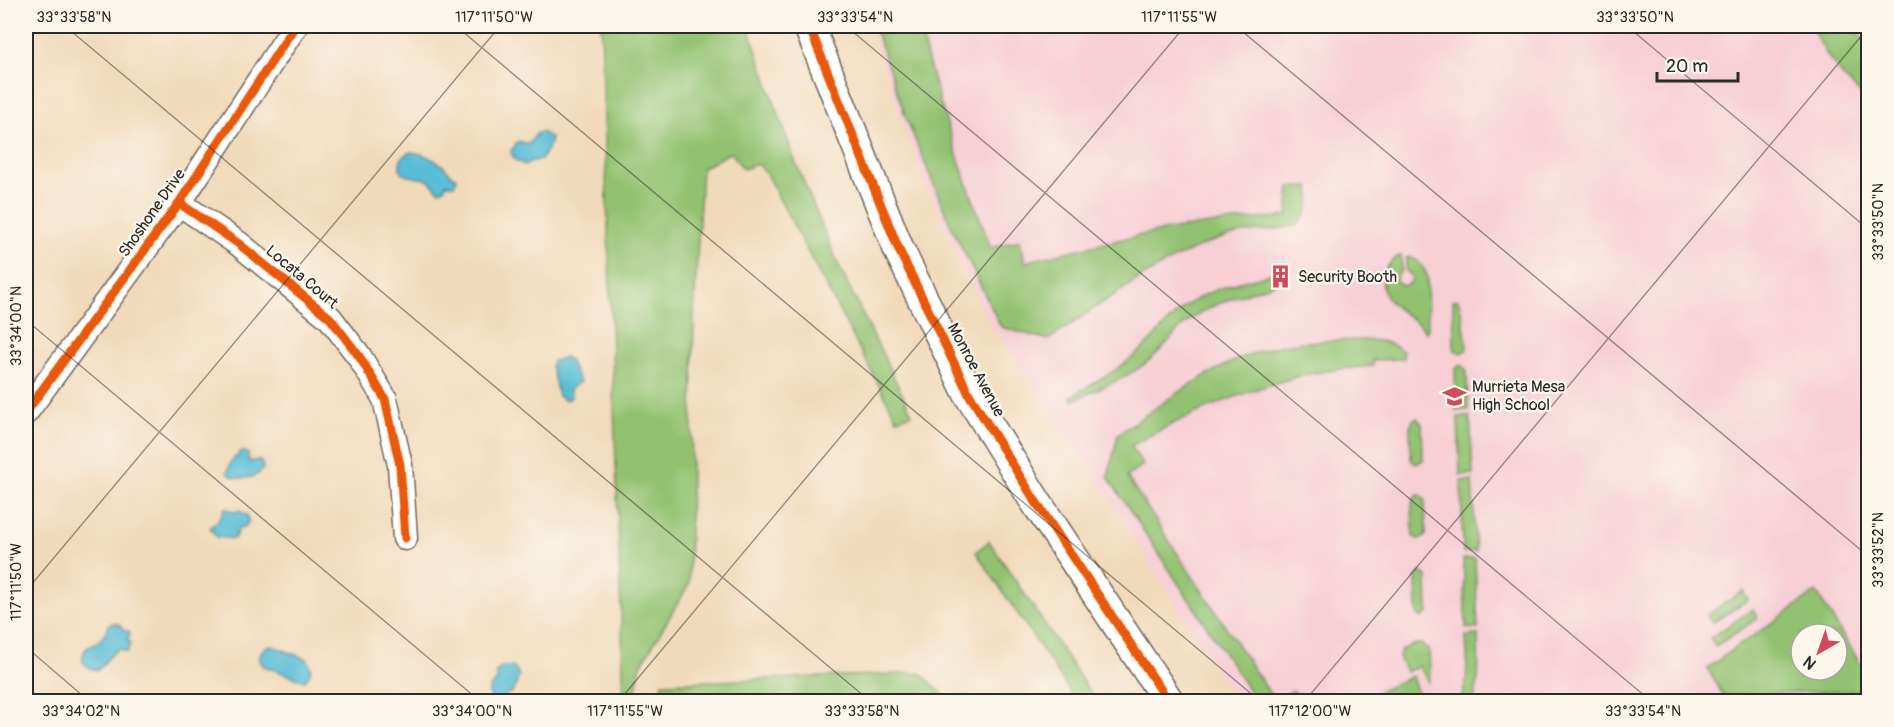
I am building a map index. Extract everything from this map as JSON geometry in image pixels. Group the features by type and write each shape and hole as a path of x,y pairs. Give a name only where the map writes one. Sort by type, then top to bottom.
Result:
{"street":[{"name":"Shoshone Drive","path":"26,412 179,203 296,26"},
{"name":"Monroe Avenue","path":"809,26 899,250 969,394 1034,499 1169,702"},
{"name":"Locata Court","path":"179,203 239,244 322,311 330,318 358,356 385,399 400,465 405,538"}],"shaded area":[{"name":"Murrieta Mesa High School","path":"870,26 1868,26 1868,701 1236,701 1089,467 990,324 929,191"}],"green space":[{"path":"601,26 748,26 794,158 838,264 912,414 897,419 765,172 758,164 743,169 731,152 702,168 694,314 689,584 641,665 636,690 637,701 624,701"},
{"path":"874,26 919,26 951,138 991,248 1020,240 1025,262 1163,231 1287,216 1290,187 1310,187 1307,212 1293,226 1233,235 1183,254 1124,288 1048,340 1001,327 950,224 905,115"},
{"path":"1811,26 1854,26 1868,47 1868,100 1835,66"},
{"path":"1401,256 1402,271 1398,274 1396,281 1403,286 1412,280 1406,271 1406,258 1415,259 1427,275 1428,329 1426,332 1397,308 1386,297 1383,290 1382,282 1385,271"},
{"path":"1274,273 1276,283 1220,303 1194,317 1151,359 1133,372 1073,401 1070,397 1129,360 1148,344 1176,314 1198,298 1222,288"},
{"path":"1453,300 1458,300 1463,317 1467,347 1462,353 1454,349"},
{"path":"1362,340 1393,345 1403,351 1404,359 1373,360 1373,366 1318,372 1256,389 1171,425 1131,446 1143,465 1127,477 1274,700 1292,691 1298,694 1302,701 1256,701 1108,477 1118,434 1193,383 1253,353 1296,343"},
{"path":"1463,366 1467,371 1468,410 1456,411 1455,370"},
{"path":"1458,417 1470,417 1473,474 1460,475"},
{"path":"1417,418 1422,424 1423,460 1416,464 1411,460 1410,426"},
{"path":"1461,481 1472,481 1476,551 1463,552"},
{"path":"1420,495 1425,500 1426,535 1419,540 1413,536 1412,502"},
{"path":"989,541 1096,701 1076,701 988,571 976,552"},
{"path":"1475,558 1478,629 1466,628 1463,559"},
{"path":"1420,572 1427,578 1428,613 1422,618 1417,614 1416,577"},
{"path":"1743,591 1748,600 1712,623 1707,615"},
{"path":"1816,592 1835,622 1789,622 1789,682 1849,682 1849,645 1868,676 1868,690 1723,695 1707,668"},
{"path":"1753,609 1758,618 1716,646 1710,638"},
{"path":"1478,635 1476,693 1473,701 1460,701 1466,677 1466,636"},
{"path":"1421,644 1429,650 1428,682 1419,666 1406,672 1399,657 1401,650"},
{"path":"921,673 943,694 944,701 664,701 662,683"},
{"path":"1412,676 1418,694 1401,701 1345,701 1360,694 1363,699"}],"water":[{"path":"542,132 551,138 541,160 531,161 526,165 518,162 511,151 518,141 529,144 537,133"},
{"path":"410,152 427,156 439,163 457,178 454,185 446,184 440,191 427,180 401,172 401,161"},
{"path":"565,357 569,360 580,382 570,389 571,398 565,400 558,396 551,365 553,361"},
{"path":"240,452 248,454 249,462 258,460 262,463 263,469 251,477 231,476 227,473 232,460"},
{"path":"225,508 235,512 239,510 248,516 248,523 239,528 234,539 217,537 210,528 220,518"},
{"path":"119,624 125,631 129,631 130,635 127,639 131,643 127,652 120,648 98,670 89,668 83,662 85,649 101,639 108,625"},
{"path":"267,646 273,646 307,659 311,668 305,681 264,666 259,660 261,652"},
{"path":"501,667 513,667 519,674 516,687 505,695 504,700 492,701 490,687 496,681 496,673"}],"cycle path":[{"path":"26,412 179,203 295,26"},
{"path":"809,26 899,250 969,394 1034,499 1169,702"},
{"path":"179,203 239,244 330,318 359,356 385,399 400,465 405,538"}],"place":[{"name":"Security Booth","path":"1280,277"},
{"name":"Murrieta Mesa High School","path":"1454,396"}]}
